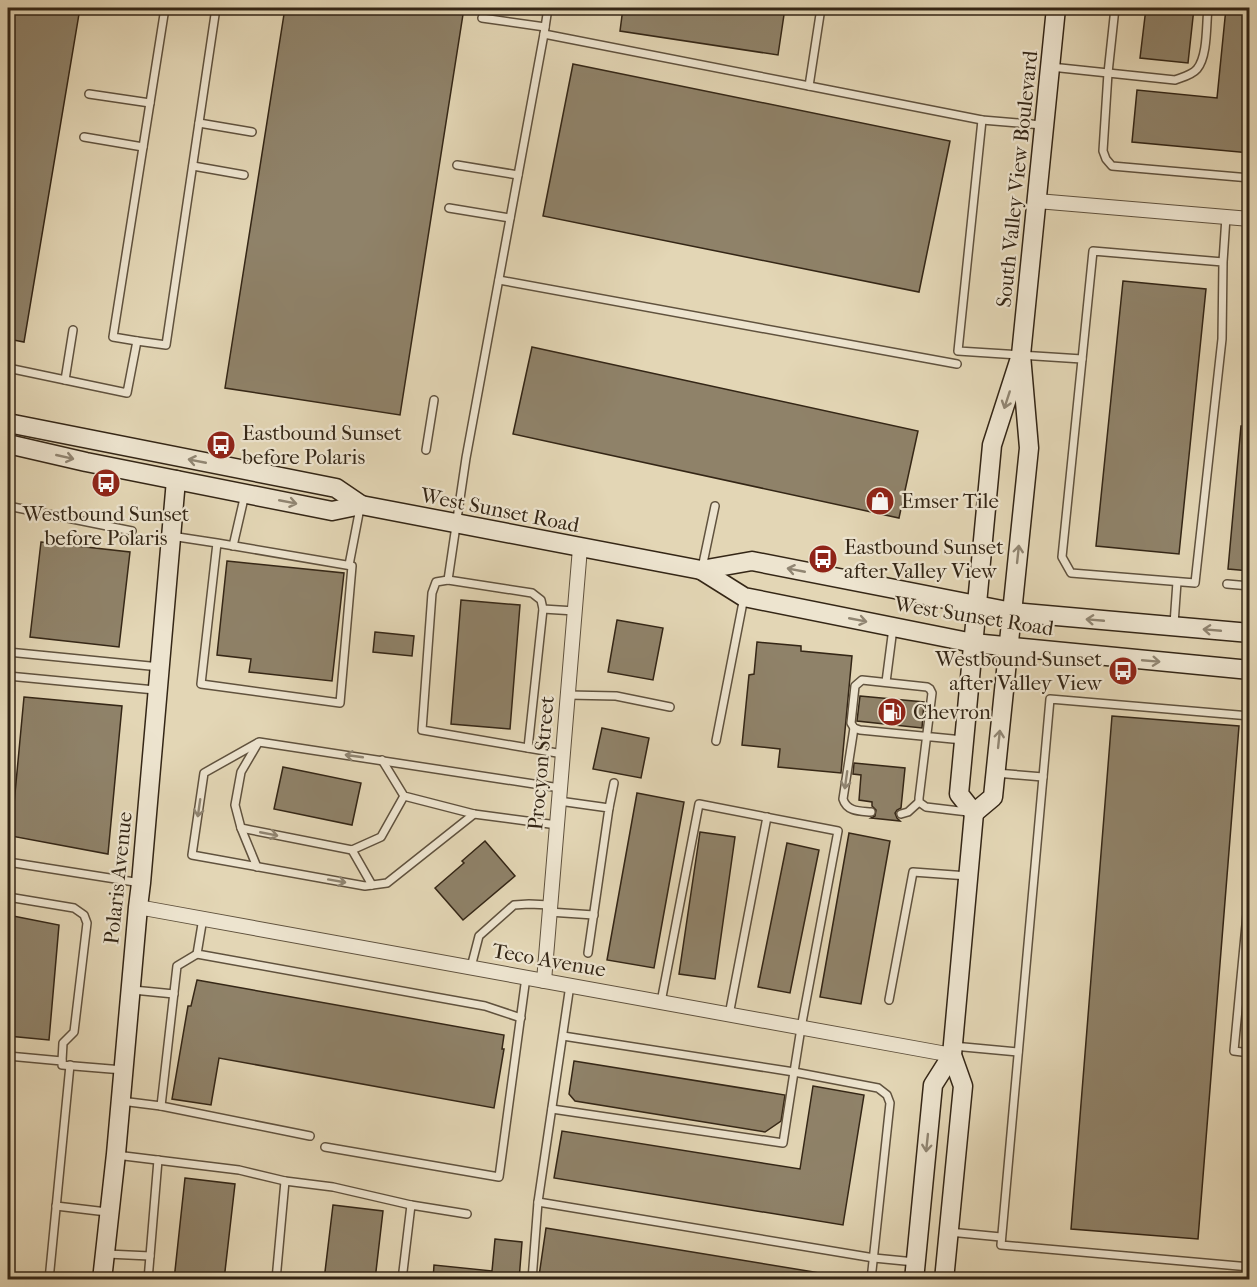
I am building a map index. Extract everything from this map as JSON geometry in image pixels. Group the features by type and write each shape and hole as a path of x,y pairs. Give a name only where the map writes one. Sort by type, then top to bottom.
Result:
{"main road":[{"name":"South Valley View Boulevard","path":"1022,355 992,446 959,795 974,813 993,797 1009,648 1029,448 1022,355 1056,8"},
{"path":"8,417 79,437"},
{"name":"West Sunset Road","path":"8,423 336,488 361,506"},
{"name":"West Sunset Road","path":"8,444 332,511 361,506 701,570 752,561 1012,612 1250,633"},
{"name":"Polaris Avenue","path":"102,1280 116,1155 176,480"},
{"name":"West Sunset Road","path":"701,570 744,597 973,644 1250,670"},
{"path":"944,1280 963,1086 953,1051 974,813"},
{"path":"915,1271 933,1085 953,1051"}],"street":[{"path":"1037,201 1250,219"},
{"name":"Procyon Street","path":"544,981 580,548"},
{"name":"Teco Avenue","path":"138,907 801,1028 953,1051"}],"lane":[{"path":"165,8 113,337 166,345 216,8"},
{"path":"448,580 458,525 466,458 548,8"},
{"path":"809,86 821,8"},
{"path":"1115,8 1102,151 1106,159 1112,166 1250,178"},
{"path":"1050,66 1175,80 1196,70 1203,58 1208,8"},
{"path":"482,18 982,120 1045,125"},
{"path":"89,94 150,103"},
{"path":"982,120 958,351 1082,359"},
{"path":"199,123 252,132"},
{"path":"84,137 143,147"},
{"path":"457,165 518,175"},
{"path":"192,166 244,175"},
{"path":"449,208 510,218"},
{"path":"1223,262 1093,251 1062,557 1071,573 1195,583 1222,339 1226,217"},
{"path":"499,280 957,364"},
{"path":"65,380 72,330"},
{"path":"8,368 127,393 137,341"},
{"path":"426,450 434,400"},
{"path":"233,546 245,494"},
{"path":"349,565 361,506"},
{"path":"701,570 715,506"},
{"path":"8,507 132,531"},
{"path":"171,536 217,543 352,566 340,703 201,684 217,543"},
{"path":"528,748 543,609 541,600 532,593 448,580 436,582 432,593 422,730 562,754"},
{"path":"1174,627 1178,582"},
{"path":"1227,584 1250,586"},
{"path":"716,741 744,597"},
{"path":"543,609 574,611"},
{"path":"886,682 893,627"},
{"path":"8,652 160,667"},
{"path":"8,676 158,690"},
{"path":"871,812 854,810 845,804 843,799 854,728 851,723 855,686 862,680 927,687 932,693 919,802 908,813 901,814"},
{"path":"568,695 616,696 670,707"},
{"path":"1250,716 1050,699 1000,1245 1250,1267"},
{"path":"854,728 964,740"},
{"path":"257,867 241,828 235,805 241,772 259,742"},
{"path":"474,814 387,883 365,886 192,855 204,773 259,742 412,764 609,807"},
{"path":"382,760 404,796 474,814 557,825"},
{"path":"996,773 1043,777"},
{"path":"588,952 614,783"},
{"path":"241,828 352,850 381,837 404,796"},
{"path":"919,802 926,807 974,813"},
{"path":"552,1109 783,1143 801,1028 838,831 699,804 662,1002"},
{"path":"729,1015 767,817"},
{"path":"352,850 372,885"},
{"path":"8,862 141,883"},
{"path":"889,1000 913,872 968,876"},
{"path":"1250,883 1234,1051 1250,1053"},
{"path":"8,897 74,908 84,915 87,923 74,1032 63,1043 62,1065 123,1070"},
{"path":"471,967 479,936 514,905 529,904 594,915"},
{"path":"197,954 203,918"},
{"path":"161,1106 177,966 197,954 485,1006 521,1018"},
{"path":"325,1147 500,1177 526,977"},
{"path":"532,1280 538,1202 570,986"},
{"path":"130,990 174,994"},
{"path":"563,1036 794,1072 878,1088 887,1095 890,1102 871,1280"},
{"path":"953,1051 1018,1052"},
{"path":"8,1056 62,1061"},
{"path":"49,1280 70,1065"},
{"path":"120,1101 161,1106 310,1136"},
{"path":"116,1155 239,1170 285,1181 333,1187 411,1205 466,1214"},
{"path":"148,1280 158,1160"},
{"path":"276,1280 285,1181"},
{"path":"538,1202 874,1258 915,1271"},
{"path":"402,1280 411,1205"},
{"path":"56,1206 110,1212"},
{"path":"949,1232 1001,1237"},
{"path":"106,1254 150,1256"}],"building":[{"path":"8,8 80,8 24,342 8,339"},
{"path":"285,8 464,8 400,415 225,388"},
{"path":"623,8 785,8 778,55 620,31"},
{"path":"1146,8 1194,8 1188,63 1140,58"},
{"path":"1226,8 1250,8 1250,153 1132,142 1137,90 1217,98"},
{"path":"573,64 950,141 919,292 543,216"},
{"path":"1123,281 1206,289 1179,554 1096,546"},
{"path":"532,347 918,431 899,518 513,434"},
{"path":"1241,426 1250,426 1250,571 1228,569"},
{"path":"41,542 130,552 119,647 30,637"},
{"path":"227,561 344,573 332,681 249,672 251,659 217,655"},
{"path":"461,600 520,605 510,729 451,724"},
{"path":"617,620 663,628 653,680 608,672"},
{"path":"375,632 414,636 412,656 373,652"},
{"path":"757,642 801,646 801,651 852,656 841,773 778,767 780,749 742,745 749,675 754,674"},
{"name":"Chevron","path":"860,696 924,702 922,728 857,721"},
{"path":"24,697 122,706 108,854 11,836"},
{"path":"1112,716 1239,726 1198,1239 1071,1229"},
{"path":"602,728 649,738 641,778 593,769"},
{"path":"854,763 905,768 901,808 895,813 900,821 871,818 875,816 876,810 872,802 859,800 861,775 853,774"},
{"path":"283,767 361,783 352,825 274,809"},
{"path":"637,793 684,802 654,968 607,960"},
{"path":"700,832 735,837 715,979 679,974"},
{"path":"849,833 890,841 861,1004 820,997"},
{"path":"485,841 515,876 463,920 435,888"},
{"path":"787,843 819,850 790,993 758,987"},
{"path":"8,915 59,925 49,1040 8,1036"},
{"path":"197,980 504,1035 502,1049 504,1049 494,1108 219,1058 211,1105 172,1099 188,1006 191,1006"},
{"path":"574,1061 785,1095 781,1121 765,1132 575,1101 569,1094"},
{"path":"813,1086 864,1095 843,1225 554,1178 562,1131 800,1169"},
{"path":"185,1178 235,1184 224,1280 174,1280"},
{"path":"333,1205 383,1211 375,1280 324,1280"},
{"path":"546,1228 820,1273 819,1280 563,1280 539,1276"},
{"path":"495,1239 522,1242 519,1280 433,1280 434,1265 492,1271"}],"place":[{"name":"Eastbound Sunset before Polaris","path":"221,445"},
{"name":"Westbound Sunset before Polaris","path":"106,483"},
{"name":"Emser Tile","path":"880,501"},
{"name":"Eastbound Sunset after Valley View","path":"823,559"},
{"name":"Westbound Sunset after Valley View","path":"1123,671"},
{"name":"Chevron","path":"892,712"}]}
